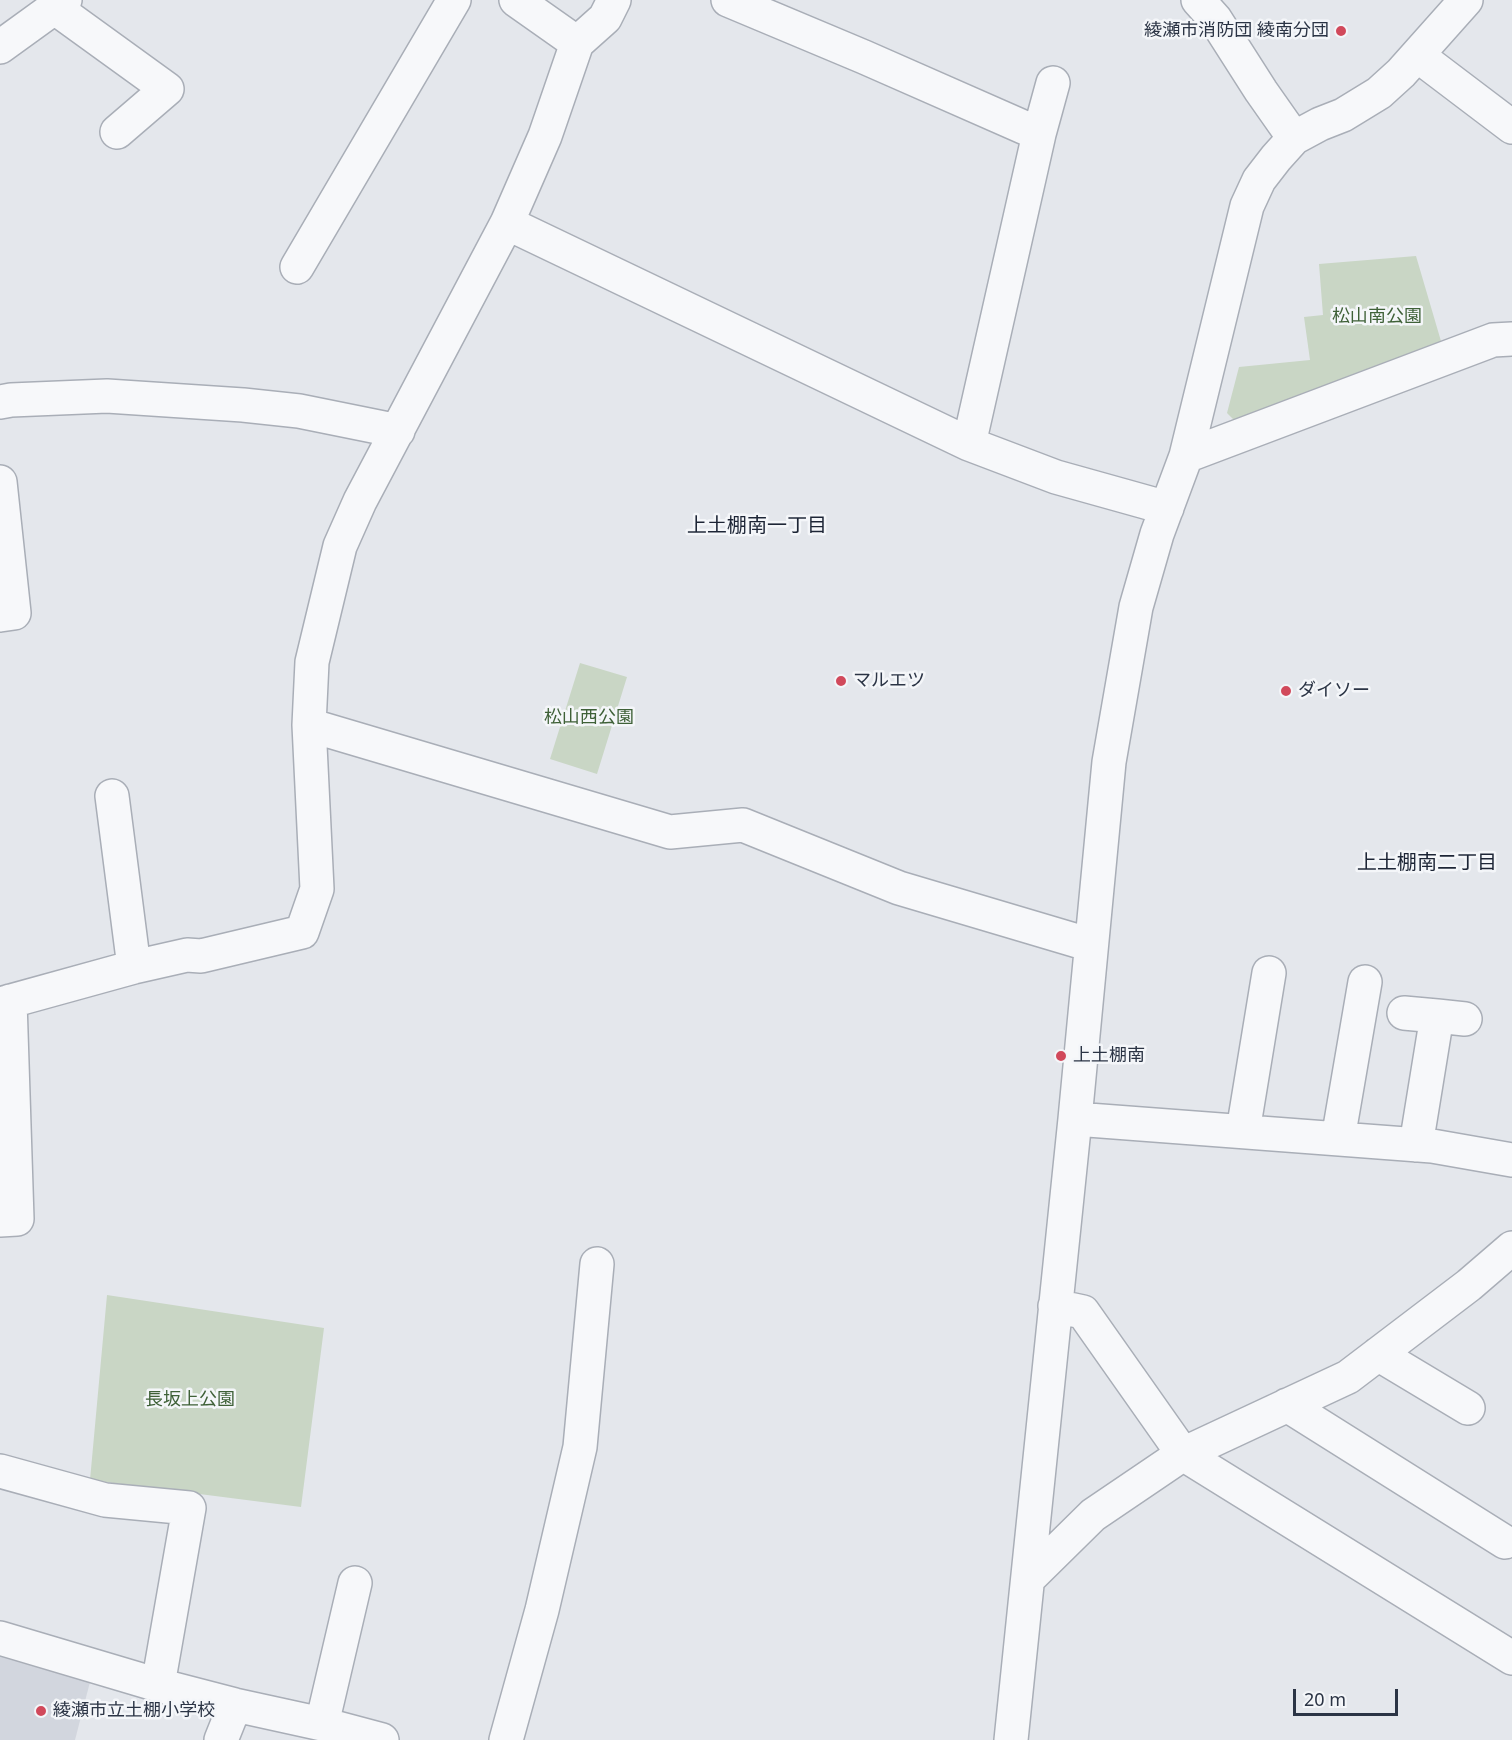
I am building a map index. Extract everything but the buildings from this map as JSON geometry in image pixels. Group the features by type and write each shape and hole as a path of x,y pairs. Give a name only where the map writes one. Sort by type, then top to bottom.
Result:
{"street":[{"path":"297,267 454,0"},
{"path":"516,0 577,43"},
{"path":"0,1220 17,1219 5,1002 134,967 187,955 201,956 302,932 317,889 309,725 312,662 340,546 360,501 507,223 545,136 577,43 605,18 614,0"},
{"path":"728,0 1039,134"},
{"path":"1198,0 1215,19 1294,138"},
{"path":"1011,1740 1109,762 1136,608 1157,534 1186,456 1247,206 1259,180 1294,138 1379,93 1401,73 1466,0"},
{"path":"0,47 60,4 167,89 117,132"},
{"path":"1417,55 1512,127"},
{"path":"969,444 1039,134 1053,83"},
{"path":"507,223 969,444 1056,477 1167,508"},
{"path":"1186,456 1493,340 1512,339"},
{"path":"0,402 107,396 243,405 299,411 398,430"},
{"path":"0,482 7,614"},
{"path":"309,725 670,832 743,825 898,888 1091,945"},
{"path":"112,796 134,967"},
{"path":"1243,1131 1269,973"},
{"path":"1338,1139 1365,982"},
{"path":"1404,1013 1451,1017 1416,1145"},
{"path":"1075,1119 1432,1146 1512,1160"},
{"path":"1028,1578 1093,1515 1183,1454 1348,1377 1469,1286 1512,1248"},
{"path":"506,1740 542,1610 580,1447 597,1264"},
{"path":"1055,1306 1083,1312 1183,1454 1512,1658"},
{"path":"1378,1354 1468,1408"},
{"path":"1287,1405 1505,1542"},
{"path":"0,1471 105,1500 189,1508 158,1685"},
{"path":"322,1724 355,1583"},
{"path":"0,1638 158,1685 382,1740"},
{"path":"221,1740 235,1705"}],"shaded area":[{"name":"綾瀬市立土棚小学校","path":"0,1656 90,1682 75,1740 0,1740"}],"green space":[{"name":"松山南公園","path":"1416,256 1443,348 1242,428 1227,413 1239,367 1310,360 1304,317 1323,315 1319,264"},
{"name":"松山西公園","path":"580,663 627,677 597,774 550,759"},
{"name":"長坂上公園","path":"107,1295 324,1328 301,1507 90,1480"}],"place":[{"name":"綾瀬市消防団 綾南分団","path":"1341,31"},
{"name":"マルエツ","path":"841,681"},
{"name":"ダイソー","path":"1286,691"},
{"name":"上土棚南","path":"1061,1056"},
{"name":"綾瀬市立土棚小学校","path":"41,1711"}],"district":[{"name":"上土棚南一丁目","path":"757,526"},
{"name":"上土棚南二丁目","path":"1427,863"}]}
